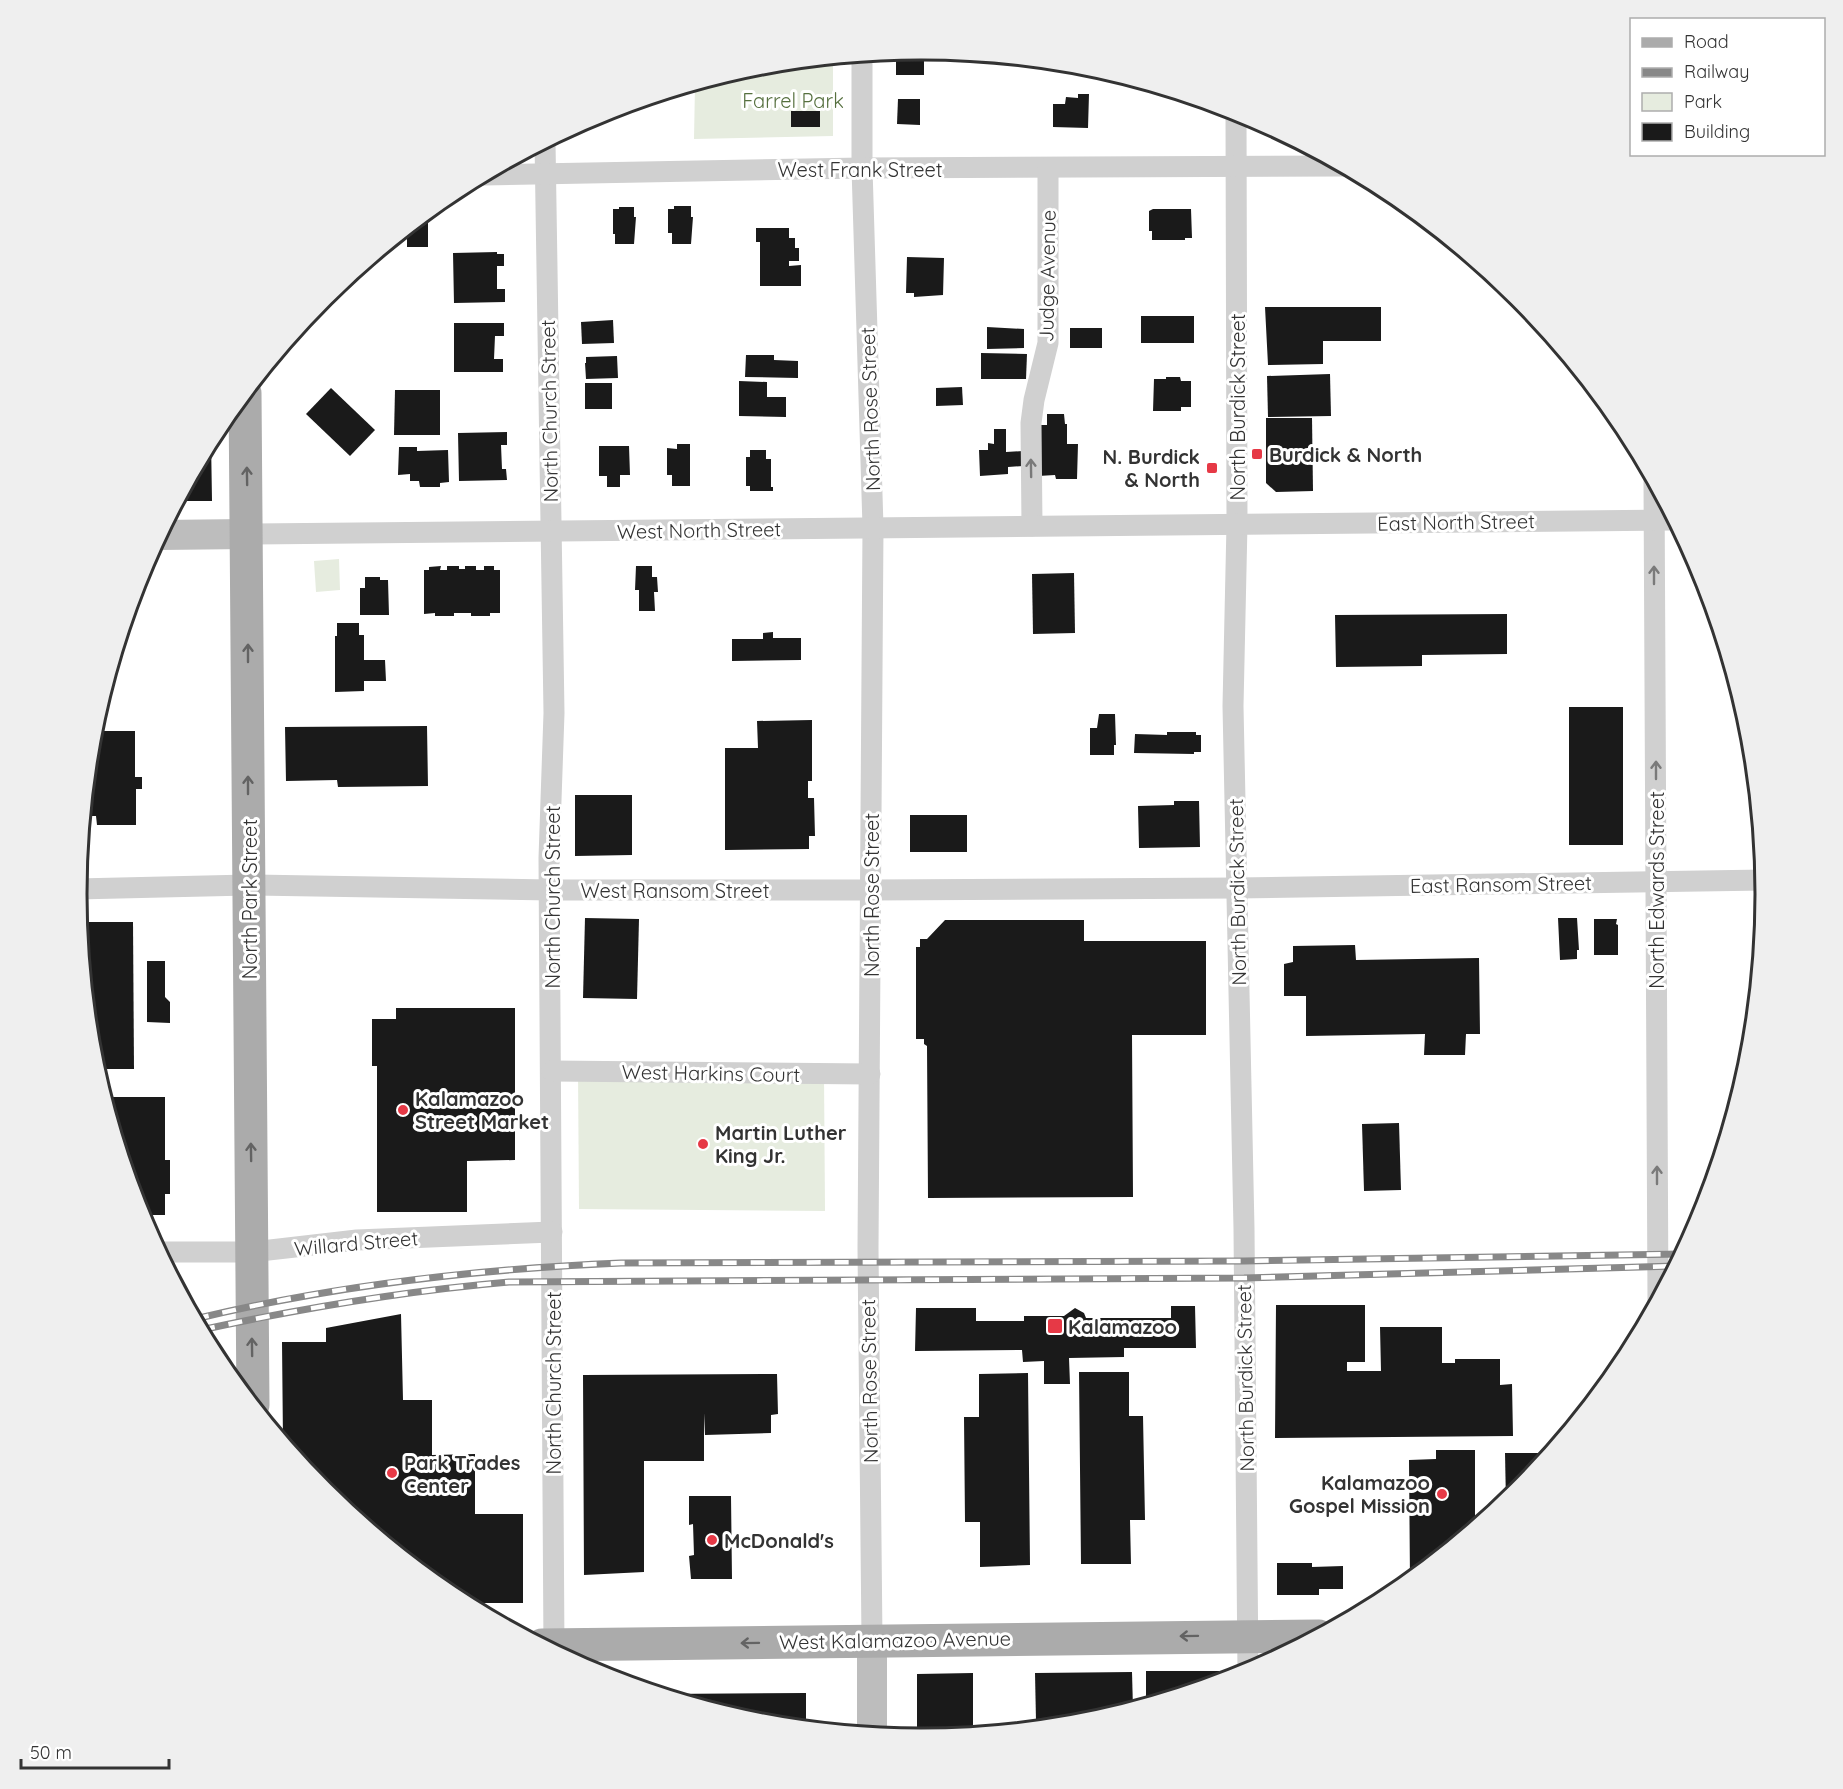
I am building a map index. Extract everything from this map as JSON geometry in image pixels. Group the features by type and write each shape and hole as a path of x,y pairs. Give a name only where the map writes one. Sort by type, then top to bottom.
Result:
{"main road":[{"name":"North Park Street","path":"245,406 253,1394"},
{"name":"West Kalamazoo Avenue","path":"561,1647 872,1640 1304,1636"}],"street":[{"name":"North Rose Street","path":"862,62 862,168 873,527 868,1261 872,1727"},
{"name":"North Burdick Street","path":"1236,122 1237,524 1233,706 1244,1229 1248,1662"},
{"name":"North Church Street","path":"545,150 554,713 550,890 552,1071 550,1642"},
{"name":"West Frank Street","path":"500,174 862,168 1328,166"},
{"name":"Judge Avenue","path":"1032,526 1031,423 1034,400 1048,344 1048,168"},
{"name":"East North Street","path":"1237,524 1664,520"},
{"name":"North Edwards Street","path":"1658,1286 1657,883 1664,520"},
{"name":"West North Street","path":"169,535 1237,524"},
{"name":"East Ransom Street","path":"1237,888 1755,880"},
{"name":"West Ransom Street","path":"87,889 248,885 550,890 1237,888"},
{"name":"West Harkins Court","path":"552,1071 870,1074"},
{"name":"Willard Street","path":"168,1252 252,1252 378,1239 552,1232"}],"green space":[{"name":"Farrel Park","path":"833,65 833,136 694,139 695,91 759,76"},
{"path":"339,559 340,590 316,592 314,561"},
{"path":"578,1071 824,1074 825,1211 579,1209"}],"building":[{"path":"924,60 924,75 896,75 896,61"},
{"path":"1078,94 1089,94 1088,128 1053,127 1053,104 1065,104 1066,97 1078,98"},
{"path":"898,99 920,99 920,125 897,124"},
{"path":"791,111 820,111 820,127 791,127"},
{"path":"674,206 691,206 691,217 693,217 691,244 672,244 672,233 668,233 668,209 674,209"},
{"path":"619,207 634,207 634,217 636,217 634,244 615,244 613,209 619,209"},
{"path":"1153,209 1191,209 1192,238 1152,240 1152,231 1149,231 1149,211"},
{"path":"428,222 428,247 407,247 407,237"},
{"path":"756,228 789,228 789,238 795,238 795,248 799,248 799,261 789,261 789,266 801,265 801,286 760,286 760,242 756,242"},
{"path":"497,252 497,254 504,254 504,266 497,266 497,289 505,289 505,302 454,303 453,253"},
{"path":"907,257 944,258 943,295 914,297 914,293 906,293"},
{"path":"1265,307 1381,307 1381,341 1323,341 1323,364 1268,365"},
{"path":"1141,316 1194,316 1194,343 1141,343"},
{"path":"613,320 614,343 582,344 581,322"},
{"path":"454,323 504,323 504,336 495,336 494,359 503,359 503,372 454,372"},
{"path":"987,327 1024,329 1024,348 987,349"},
{"path":"1070,328 1102,328 1102,348 1070,348"},
{"path":"981,353 1027,354 1026,379 981,379"},
{"path":"746,355 774,355 774,360 798,361 798,378 745,377"},
{"path":"617,356 618,378 586,379 586,357"},
{"path":"1330,374 1331,416 1268,417 1267,376"},
{"path":"1166,377 1180,377 1181,381 1191,381 1191,407 1181,407 1181,411 1153,411 1154,379 1166,379"},
{"path":"739,381 767,382 767,397 786,397 786,417 739,416"},
{"path":"585,383 612,383 612,409 585,409"},
{"path":"962,387 963,405 936,406 936,388"},
{"path":"331,388 375,430 350,456 306,414"},
{"path":"395,390 440,390 440,435 394,435"},
{"path":"1047,414 1064,414 1065,424 1067,424 1067,444 1078,444 1077,479 1056,479 1055,475 1038,476 1038,425 1047,425"},
{"path":"1266,418 1312,418 1313,491 1276,492 1266,483"},
{"path":"994,429 1006,429 1006,452 1023,451 1023,466 1008,467 1008,474 980,476 979,450 988,450 988,443 994,444"},
{"path":"507,432 507,445 501,445 502,469 506,469 507,480 459,481 458,433"},
{"path":"677,444 690,444 690,486 672,486 672,475 667,475 667,448 677,449"},
{"path":"599,446 629,446 630,475 620,475 620,487 607,487 607,476 599,476"},
{"path":"399,447 417,447 417,451 448,450 449,482 440,483 440,487 420,487 419,481 410,481 410,474 398,475"},
{"path":"750,450 766,450 766,459 771,459 773,491 750,491 750,486 746,486 746,457 750,457"},
{"path":"211,457 212,501 186,501"},
{"path":"441,566 440,570 447,570 447,566 459,566 459,569 465,569 465,566 476,566 476,570 484,570 484,566 494,566 494,570 500,570 500,613 490,613 490,616 471,616 471,613 454,613 454,616 424,614 424,570"},
{"path":"636,566 652,566 652,577 657,577 658,592 654,592 655,611 639,611 639,590 635,590"},
{"path":"1074,573 1075,633 1033,634 1032,574"},
{"path":"365,577 380,577 380,580 388,580 389,615 360,615 360,588 365,588"},
{"path":"1507,614 1507,654 1422,655 1422,666 1336,667 1335,615"},
{"path":"337,623 359,623 359,635 364,635 364,660 385,660 386,681 364,681 364,691 335,692"},
{"path":"773,632 773,638 801,638 801,660 732,661 732,639 763,639 763,633"},
{"path":"1569,707 1623,707 1623,845 1569,845"},
{"path":"1099,714 1115,714 1114,755 1090,755 1090,728 1097,728"},
{"path":"812,720 812,781 808,781 808,798 814,798 815,836 809,836 809,849 725,850 725,748 758,748 757,721"},
{"path":"427,726 428,786 338,787 337,780 286,781 285,727"},
{"path":"103,731 135,731 135,777 142,777 142,789 136,789 136,825 97,825 96,816 91,816"},
{"path":"1167,732 1196,732 1196,735 1201,735 1201,752 1194,752 1194,754 1134,753 1135,734 1167,735"},
{"path":"575,795 632,795 632,855 575,856"},
{"path":"1174,801 1199,801 1200,847 1139,848 1138,806 1174,805"},
{"path":"910,815 967,815 967,852 910,852"},
{"path":"585,918 639,919 637,999 583,998"},
{"path":"1558,918 1577,918 1579,950 1577,950 1577,959 1560,960"},
{"path":"1594,919 1617,919 1618,955 1594,955"},
{"path":"945,920 1084,920 1084,941 1206,941 1206,1035 1132,1035 1133,1197 928,1198 927,1046 924,1044 924,1039 916,1039 916,947 920,947 920,939 927,939"},
{"path":"88,922 133,922 134,1069 106,1069 94,1003"},
{"path":"1355,945 1356,960 1479,958 1480,1034 1466,1034 1465,1055 1424,1055 1425,1034 1306,1036 1306,996 1284,996 1284,964 1293,962 1293,946"},
{"path":"147,961 165,961 165,997 170,1002 170,1023 147,1022"},
{"path":"396,1008 515,1008 515,1160 467,1161 467,1212 377,1212 377,1066 372,1066 372,1019 396,1019"},
{"path":"112,1097 165,1097 165,1160 170,1160 170,1194 165,1194 165,1215 151,1215 131,1163"},
{"path":"1399,1123 1401,1190 1364,1191 1362,1124"},
{"path":"1276,1305 1365,1305 1365,1362 1347,1362 1347,1371 1381,1371 1380,1327 1442,1327 1442,1363 1455,1363 1455,1359 1500,1359 1500,1385 1512,1384 1513,1436 1275,1438"},
{"path":"1171,1306 1195,1306 1196,1348 1124,1348 1124,1357 1069,1358 1070,1384 1044,1384 1044,1361 1023,1362 1022,1350 915,1351 916,1308 976,1308 976,1321 1024,1321 1024,1316 1064,1316 1075,1308 1084,1313 1086,1318 1171,1318"},
{"name":"Park Trades Center","path":"401,1314 403,1400 432,1400 432,1455 475,1454 475,1514 523,1514 523,1603 482,1603 413,1557 331,1485 283,1432 282,1342 326,1342 326,1328"},
{"path":"1079,1372 1129,1372 1129,1416 1143,1416 1145,1520 1130,1520 1131,1564 1081,1564"},
{"path":"1028,1373 1030,1565 980,1567 980,1522 965,1522 964,1417 979,1417 979,1374"},
{"path":"777,1374 778,1414 771,1415 771,1433 705,1435 704,1413 704,1461 644,1461 644,1572 584,1575 583,1375"},
{"name":"Kalamazoo Gospel Mission","path":"1436,1450 1475,1450 1475,1519 1410,1571 1409,1460 1436,1459"},
{"path":"1505,1453 1542,1453 1512,1485 1506,1491"},
{"name":"McDonald's","path":"689,1496 731,1496 732,1579 691,1579 689,1556 694,1555 693,1524 689,1525"},
{"path":"1277,1563 1312,1563 1312,1567 1343,1566 1343,1589 1319,1589 1319,1595 1277,1595"},
{"path":"1146,1671 1219,1671 1219,1674 1190,1685 1146,1698"},
{"path":"1132,1672 1133,1702 1036,1721 1035,1673"},
{"path":"973,1673 973,1727 976,1727 917,1729 917,1674"},
{"path":"806,1693 806,1721 759,1713 682,1694"}],"railway":[{"path":"202,1317 301,1297 407,1280 621,1263 1244,1261 1674,1254"},
{"path":"209,1328 354,1301 509,1282 1244,1278 1669,1266"}],"place":[{"name":"Burdick & North","path":"1257,454"},
{"name":"N. Burdick & North","path":"1212,468"},
{"name":"Kalamazoo Street Market","path":"403,1110"},
{"name":"Martin Luther King Jr.","path":"703,1144"},
{"name":"Kalamazoo","path":"1055,1326"},
{"name":"Park Trades Center","path":"392,1473"},
{"name":"Kalamazoo Gospel Mission","path":"1442,1494"},
{"name":"McDonald's","path":"712,1540"}]}
